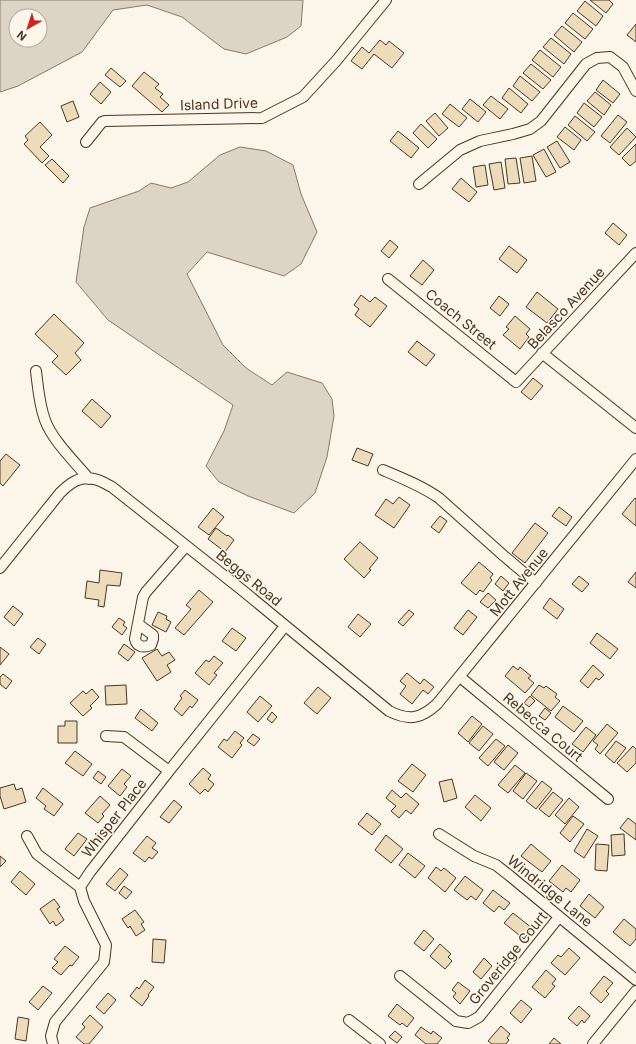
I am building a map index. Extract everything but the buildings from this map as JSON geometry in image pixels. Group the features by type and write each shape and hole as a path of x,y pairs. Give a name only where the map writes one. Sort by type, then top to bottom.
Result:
{"street":[{"name":"Island Drive","path":"86,142 104,121 262,118 303,97 336,61 386,0"},
{"path":"419,184 460,150 480,141 530,129 541,121 586,64 597,58 610,57 623,67 636,91"},
{"name":"Belasco Avenue","path":"516,382 636,253"},
{"name":"Coach Street","path":"388,279 516,382"},
{"path":"542,353 636,428"},
{"path":"36,371 38,395 45,420 54,436 89,479"},
{"name":"Mott Avenue","path":"418,717 428,712 437,704 460,677 636,459"},
{"path":"383,470 409,481 439,498 536,583"},
{"path":"0,568 60,492 68,485 81,478 89,479"},
{"name":"Beggs Road","path":"89,479 94,479 112,486 389,711 399,716 418,717"},
{"path":"138,624 146,592 186,546"},
{"name":"Whisper Place","path":"80,887 169,771 285,626"},
{"name":"Rebecca Court","path":"460,677 608,800"},
{"path":"106,736 124,737 169,771"},
{"name":"Windridge Lane","path":"439,834 474,856 496,865 636,980"},
{"path":"27,836 37,854 80,887 84,902 106,945 104,962 55,1022 51,1036 53,1044"},
{"name":"Groveridge Court","path":"400,976 456,1021 468,1023 479,1017 559,917"},
{"path":"594,1044 636,991"},
{"path":"349,1020 380,1044"}],"shaded area":[{"path":"0,0 303,0 301,26 287,37 246,54 224,49 182,17 147,5 113,10 82,52 18,86 0,92"},
{"path":"240,147 266,151 293,165 301,194 317,232 301,264 284,276 207,252 187,274 223,345 246,368 272,385 287,372 322,383 332,399 334,416 327,457 315,493 294,513 248,496 219,482 206,466 224,431 233,405 108,320 76,282 84,227 90,208 139,191 151,183 171,188 188,182 220,155"}]}
